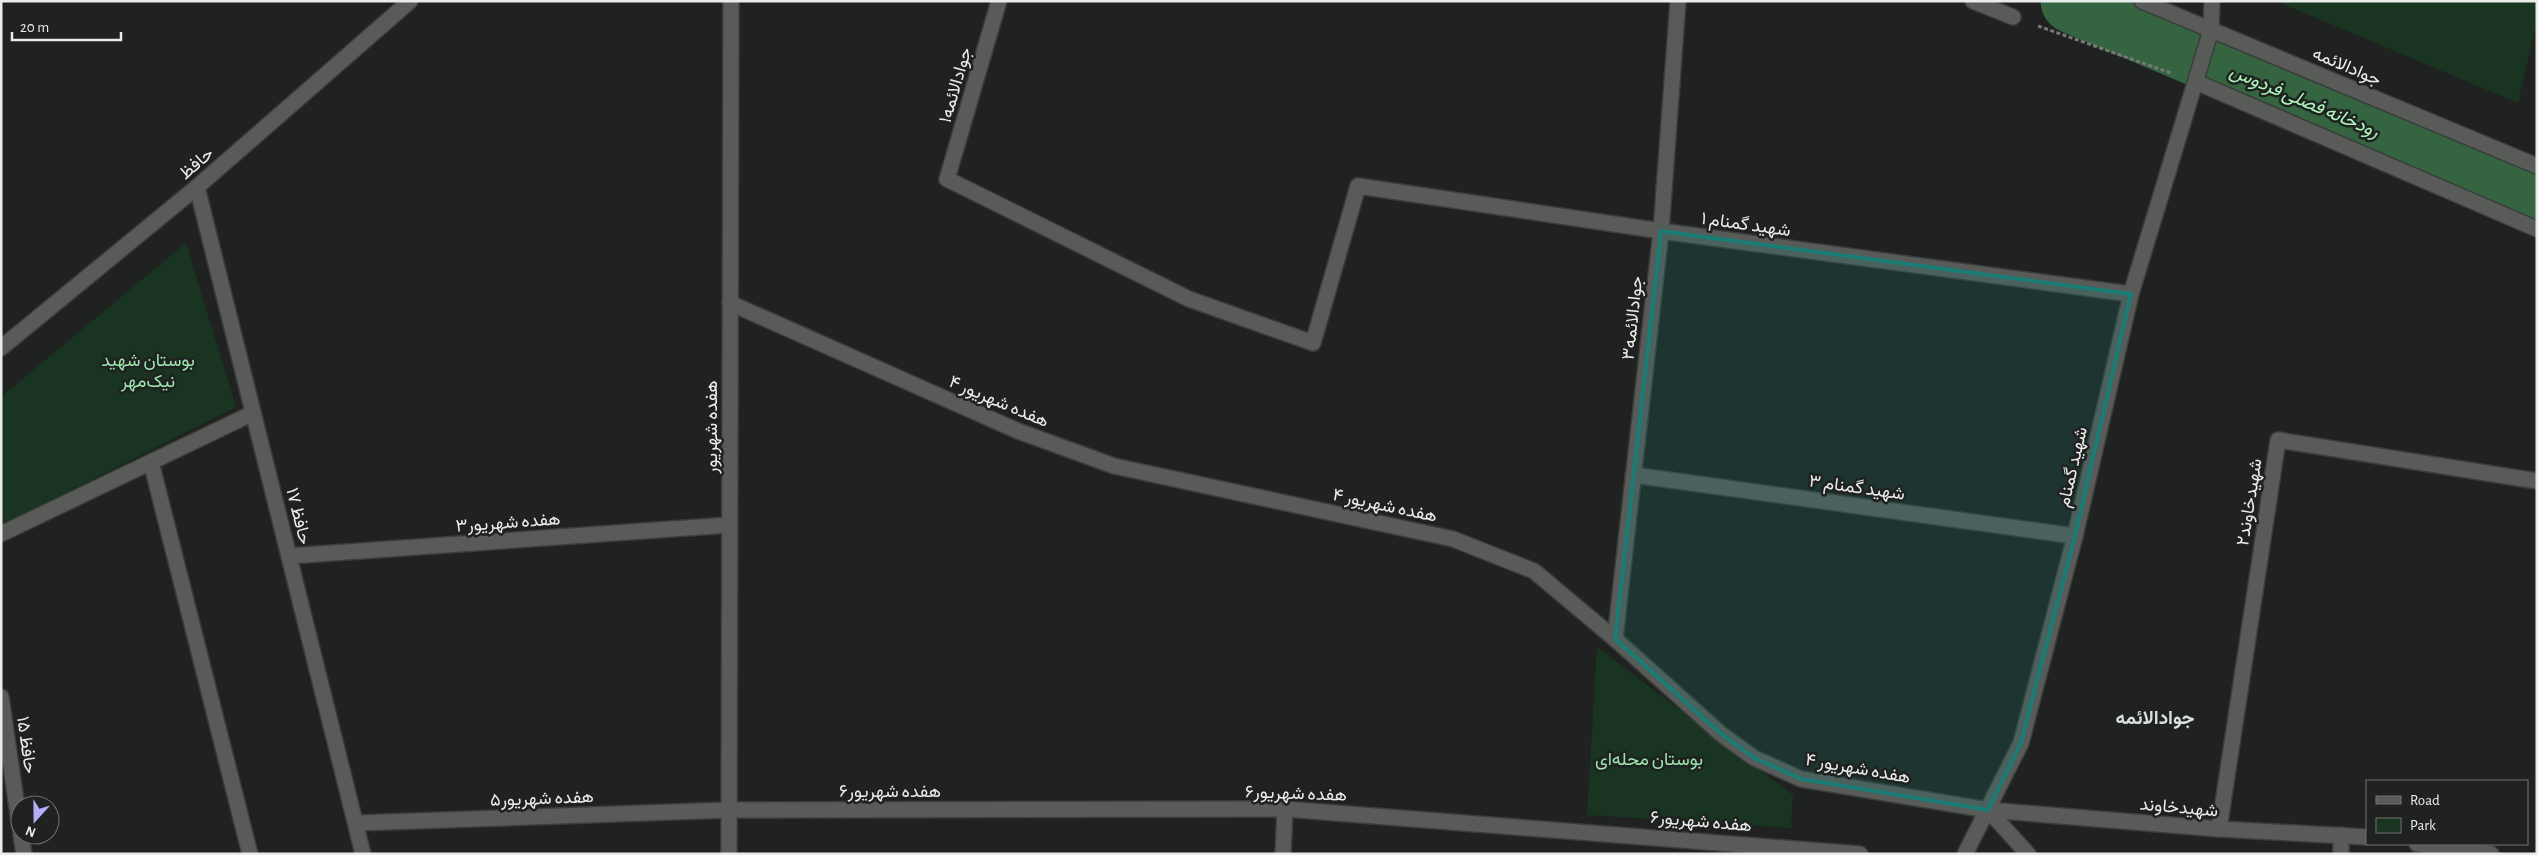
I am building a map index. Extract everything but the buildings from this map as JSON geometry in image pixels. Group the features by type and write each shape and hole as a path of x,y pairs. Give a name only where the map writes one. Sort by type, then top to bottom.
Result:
{"street":[{"name":"حافظ","path":"1,348 197,187 410,1"},
{"name":"هفده شهریور","path":"729,854 731,1"},
{"name":"جوادالائمه۱","path":"999,1 947,179 1189,299 1313,343 1358,186"},
{"name":"جوادالائمه۳","path":"1615,638 1661,232 1678,1"},
{"path":"1973,1 2014,17"},
{"name":"جوادالائمه","path":"2142,1 2537,166"},
{"name":"شهید گمنام","path":"1964,854 2021,742 2075,536 2131,294 2211,30 2212,1"},
{"path":"2196,82 2537,228"},
{"name":"شهید گمنام ۱","path":"1358,186 1661,232 2131,294"},
{"name":"حافظ ۱۷","path":"197,187 363,854"},
{"name":"هفده شهریور ۴","path":"730,303 1018,431 1114,466 1453,539 1534,571 1615,638 1721,734 1754,758 1802,779 1988,810"},
{"path":"1,534 253,413"},
{"name":"شهیدخاوند۲","path":"2219,829 2278,440 2537,481"},
{"path":"150,462 250,854"},
{"name":"شهید گمنام ۳","path":"1633,475 2075,536"},
{"name":"هفده شهریور۳","path":"289,556 730,525"},
{"name":"حافظ ۱۵","path":"1,697 15,795"},
{"name":"هفده شهریور۶","path":"729,810 1285,810 1860,854"},
{"name":"هفده شهریور۵","path":"356,824 729,810"},
{"path":"1284,854 1285,810"},
{"path":"1988,810 2028,854"},
{"name":"شهیدخاوند","path":"1988,810 2219,829 2366,837"},
{"path":"2341,835 2341,854"},
{"path":"2425,845 2491,854"}],"path":[{"path":"2014,17 2196,82"}],"highlighted area":[{"path":"1661,231 2131,294 2075,536 2021,743 1988,810 1801,779 1754,758 1721,734 1615,639"}],"green space":[{"path":"2276,1 2537,1 2537,20 2518,103"},
{"name":"بوستان شهید نیک‌مهر","path":"186,243 236,407 1,525 1,397"},
{"name":"بوستان محله‌ای","path":"1597,647 1793,795 1791,828 1587,815"}],"waterway":[{"name":"رودخانه فصلی فردوس","path":"2073,1 2537,198"}],"district":[{"name":"جوادالائمه","path":"2155,717"}]}
